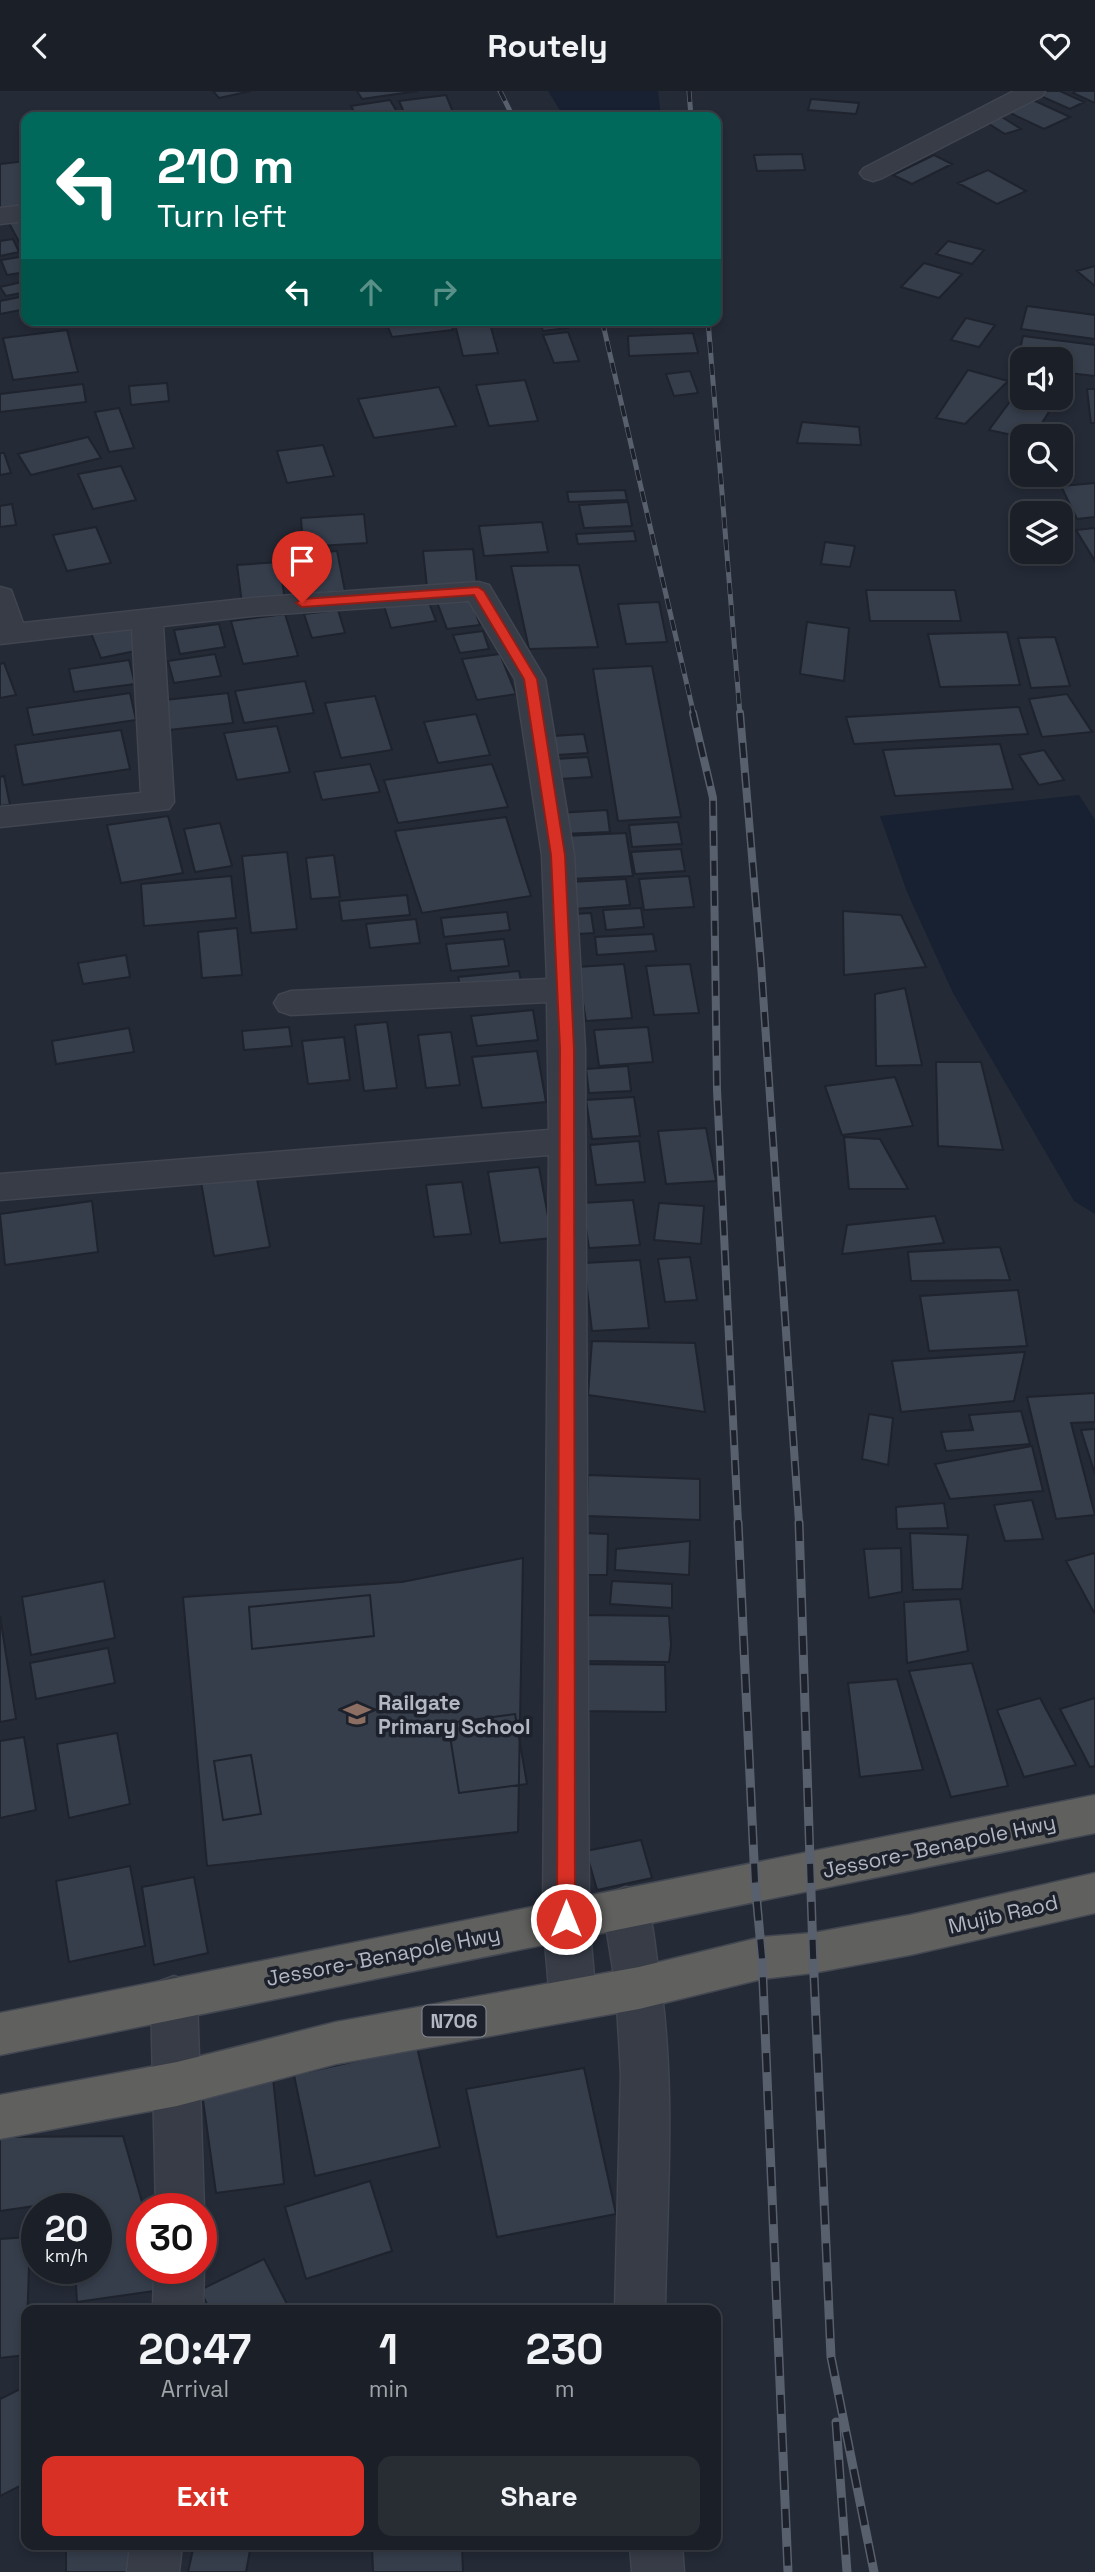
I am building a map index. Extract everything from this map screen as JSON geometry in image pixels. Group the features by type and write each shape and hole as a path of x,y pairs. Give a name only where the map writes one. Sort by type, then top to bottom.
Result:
{"highway":[{"name":"Jessore- Benapole Hwy","path":"0,2034 174,1997 1095,1815"},
{"name":"Mujib Raod","path":"639,1988 762,1958 910,1935 1095,1893"},
{"name":"N706","path":"0,2117 177,2084 336,2043 639,1988"}],"street":[{"path":"873,173 1033,91"},
{"path":"0,216 21,214"},
{"path":"0,596 5,634 252,607 478,591 530,679 558,855 564,990 567,1141 566,1919 573,2000"},
{"path":"0,817 158,802 147,618"},
{"path":"291,1003 564,990"},
{"path":"0,1187 567,1141"},
{"path":"626,1907 639,1988 645,2074 640,2305"},
{"path":"174,1997 180,2193"},
{"path":"178,2305 179,2284"},
{"path":"153,2572 155,2550"},
{"path":"656,2550 658,2572"}],"water":[{"path":"548,91 658,91 660,112 561,112"},
{"path":"1079,795 1095,820 1095,1214 1074,1201 953,993 907,892 880,816"}],"building":[{"path":"213,91 251,91 219,98"},
{"path":"357,91 418,91 362,99"},
{"path":"1043,91 1060,91 1084,102 1070,109 1036,94"},
{"path":"1095,91 1095,103 1073,93"},
{"path":"446,95 453,112 404,112 399,101"},
{"path":"811,99 859,103 856,114 808,110"},
{"path":"1031,99 1070,117 1044,129 1006,111"},
{"path":"390,100 397,112 354,112 351,106"},
{"path":"1002,117 1021,129 1005,134 986,122"},
{"path":"802,154 805,170 757,171 754,155"},
{"path":"934,155 952,164 912,184 893,175"},
{"path":"21,162 21,210 0,212 0,164"},
{"path":"988,170 1026,191 997,204 958,183"},
{"path":"21,220 21,245 9,223"},
{"path":"13,239 19,252 0,256 0,241"},
{"path":"948,241 984,250 972,264 936,254"},
{"path":"21,257 21,273 7,275 1,260"},
{"path":"924,263 962,274 939,298 901,287"},
{"path":"1095,266 1095,286 1077,271"},
{"path":"21,282 21,293 6,296 0,287"},
{"path":"21,297 21,310 0,314 0,301"},
{"path":"1027,306 1095,315 1095,339 1021,329"},
{"path":"966,318 995,325 979,347 951,340"},
{"path":"387,326 452,326 453,330 392,337"},
{"path":"456,326 491,326 498,353 463,356"},
{"path":"541,326 568,328 543,331"},
{"path":"67,330 78,372 13,380 3,338"},
{"path":"568,332 579,361 554,363 543,335"},
{"path":"693,333 698,353 629,356 628,336"},
{"path":"1023,336 1095,345 1095,376 1073,373 1073,347 1021,347"},
{"path":"968,370 1008,381 965,424 936,418"},
{"path":"690,371 698,393 674,396 666,374"},
{"path":"525,380 538,421 489,426 476,385"},
{"path":"167,383 169,401 131,405 129,386"},
{"path":"83,384 86,402 0,412 0,394"},
{"path":"439,387 456,426 374,438 358,399"},
{"path":"1087,389 1095,389 1095,423 1091,423"},
{"path":"1010,401 1010,410 1050,410 1041,424 1010,424 1010,434 989,430"},
{"path":"119,408 134,448 109,452 95,412"},
{"path":"802,422 859,427 861,445 797,443"},
{"path":"88,437 101,458 31,475 18,454"},
{"path":"323,445 334,476 287,483 277,451"},
{"path":"0,453 4,453 11,473 0,475"},
{"path":"121,466 136,500 93,509 78,474"},
{"path":"1095,483 1095,517 1077,519 1073,511 1073,501 1068,501 1061,487"},
{"path":"625,490 627,500 569,502 567,492"},
{"path":"628,502 632,526 584,528 579,505"},
{"path":"12,504 16,525 0,527 0,506"},
{"path":"364,514 367,543 303,547 301,518"},
{"path":"542,522 548,552 484,556 479,526"},
{"path":"96,527 111,563 67,571 53,535"},
{"path":"1095,528 1095,561 1076,530"},
{"path":"634,531 636,541 578,544 576,534"},
{"path":"825,542 855,546 850,567 821,564"},
{"path":"473,549 477,584 427,587 423,551"},
{"path":"337,551 345,591 298,595 291,555"},
{"path":"279,562 285,600 242,603 237,565"},
{"path":"579,565 598,647 529,649 511,566"},
{"path":"866,590 955,590 961,621 870,621"},
{"path":"470,597 480,625 447,629 437,602"},
{"path":"428,600 436,621 391,628 384,606"},
{"path":"659,602 667,642 626,644 618,604"},
{"path":"338,610 345,633 312,638 304,614"},
{"path":"285,614 298,656 243,664 231,621"},
{"path":"807,622 849,628 844,681 800,674"},
{"path":"219,624 225,647 180,654 174,630"},
{"path":"129,625 140,650 101,658 91,633"},
{"path":"483,631 489,649 460,653 453,635"},
{"path":"1007,632 1020,685 940,687 928,634"},
{"path":"1055,637 1070,686 1031,688 1018,638"},
{"path":"215,654 221,676 174,683 168,661"},
{"path":"500,654 516,694 477,700 462,659"},
{"path":"129,660 135,684 74,692 69,669"},
{"path":"4,663 16,695 0,698 0,664"},
{"path":"652,666 681,817 618,821 593,669"},
{"path":"305,681 314,713 244,723 235,691"},
{"path":"130,693 136,720 33,735 27,708"},
{"path":"228,693 233,723 169,730 165,700"},
{"path":"1067,694 1092,732 1042,737 1029,699"},
{"path":"375,696 392,750 341,758 325,703"},
{"path":"1019,707 1028,734 854,744 846,717"},
{"path":"476,714 490,755 438,763 424,722"},
{"path":"277,726 290,772 237,780 224,733"},
{"path":"121,730 130,769 23,785 15,745"},
{"path":"584,734 588,753 557,755 553,736"},
{"path":"1000,744 1013,789 895,796 883,750"},
{"path":"1044,750 1064,780 1039,785 1019,755"},
{"path":"588,757 592,777 560,779 556,759"},
{"path":"370,764 380,792 322,800 314,772"},
{"path":"492,764 508,807 398,823 384,780"},
{"path":"4,776 10,805 0,806 0,777"},
{"path":"607,810 610,832 561,834 558,813"},
{"path":"168,816 183,873 121,883 107,825"},
{"path":"506,817 531,896 422,913 395,831"},
{"path":"678,822 682,844 632,847 629,825"},
{"path":"220,823 232,866 195,872 184,829"},
{"path":"626,833 633,876 571,879 565,836"},
{"path":"681,849 685,871 635,874 631,852"},
{"path":"287,852 297,929 251,933 242,856"},
{"path":"334,855 340,897 311,899 306,858"},
{"path":"231,876 236,918 144,926 141,884"},
{"path":"689,876 694,907 644,910 639,879"},
{"path":"626,879 630,905 573,909 569,882"},
{"path":"407,895 410,915 342,921 339,901"},
{"path":"641,908 644,927 606,930 603,910"},
{"path":"843,911 901,915 926,967 844,975"},
{"path":"507,912 510,930 444,937 441,918"},
{"path":"591,913 594,933 578,934 574,914"},
{"path":"416,919 420,943 370,948 366,924"},
{"path":"237,928 242,975 202,978 198,932"},
{"path":"653,934 656,951 597,955 595,937"},
{"path":"504,939 509,966 451,971 446,944"},
{"path":"126,955 130,977 83,984 78,963"},
{"path":"624,964 632,1018 586,1021 577,967"},
{"path":"690,964 699,1013 654,1015 646,966"},
{"path":"519,971 522,987 462,993 458,977"},
{"path":"905,988 922,1065 876,1066 875,994"},
{"path":"533,1010 538,1040 477,1046 471,1016"},
{"path":"387,1022 397,1088 364,1091 355,1025"},
{"path":"289,1027 292,1046 244,1050 242,1031"},
{"path":"648,1027 653,1062 599,1066 594,1030"},
{"path":"129,1028 134,1052 56,1064 52,1041"},
{"path":"451,1032 460,1085 426,1088 418,1035"},
{"path":"344,1037 350,1080 308,1084 302,1041"},
{"path":"537,1051 546,1102 482,1108 472,1057"},
{"path":"936,1062 981,1062 1003,1150 938,1146"},
{"path":"628,1066 631,1091 589,1093 586,1069"},
{"path":"895,1077 913,1126 842,1135 825,1086"},
{"path":"634,1097 640,1136 592,1139 586,1100"},
{"path":"706,1128 716,1181 666,1184 658,1131"},
{"path":"844,1137 880,1139 908,1189 849,1189"},
{"path":"639,1141 645,1182 596,1185 590,1145"},
{"path":"539,1167 552,1238 500,1243 488,1172"},
{"path":"256,1174 270,1247 214,1256 201,1182"},
{"path":"462,1182 471,1234 434,1237 426,1185"},
{"path":"633,1200 640,1245 589,1248 582,1203"},
{"path":"92,1201 98,1252 5,1265 0,1214"},
{"path":"659,1203 704,1206 701,1244 654,1240"},
{"path":"935,1216 944,1243 842,1254 847,1225"},
{"path":"1000,1247 1010,1280 911,1281 908,1252"},
{"path":"690,1257 697,1300 665,1302 658,1259"},
{"path":"640,1260 649,1328 592,1331 584,1263"},
{"path":"1018,1290 1027,1346 929,1351 920,1296"},
{"path":"592,1341 695,1343 705,1412 588,1395"},
{"path":"1025,1352 1014,1401 901,1412 892,1361"},
{"path":"1095,1393 1095,1422 1071,1423 1095,1515 1056,1519 1027,1397"},
{"path":"1021,1411 1030,1444 946,1451 941,1432 973,1430 969,1415"},
{"path":"869,1414 893,1418 888,1465 862,1459"},
{"path":"1095,1429 1095,1474 1081,1430"},
{"path":"1032,1446 1043,1491 950,1499 935,1464"},
{"path":"588,1475 700,1479 700,1520 587,1516"},
{"path":"1032,1500 1043,1539 1005,1541 994,1505"},
{"path":"944,1503 948,1528 897,1529 896,1507"},
{"path":"582,1533 608,1534 607,1575 580,1575"},
{"path":"910,1533 968,1535 962,1589 913,1590"},
{"path":"690,1541 689,1575 615,1570 616,1549"},
{"path":"901,1548 902,1592 869,1598 864,1549"},
{"path":"1095,1553 1095,1614 1066,1561"},
{"name":"Railgate Primary School","path":"523,1558 518,1832 207,1866 183,1597 402,1582"},
{"path":"104,1581 115,1638 31,1655 22,1597"},
{"path":"612,1581 672,1584 672,1608 610,1604"},
{"path":"370,1595 374,1636 252,1649 249,1607"},
{"path":"960,1599 968,1651 907,1663 904,1602"},
{"path":"587,1615 669,1616 669,1662 587,1661"},
{"path":"0,1616 16,1719 0,1722"},
{"path":"108,1648 115,1683 36,1699 30,1663"},
{"path":"972,1663 1008,1786 951,1797 909,1671"},
{"path":"582,1664 665,1665 666,1712 583,1711"},
{"path":"897,1679 923,1770 860,1777 848,1683"},
{"path":"1040,1698 1076,1765 1024,1777 997,1710"},
{"path":"1095,1698 1095,1766 1090,1767 1060,1709"},
{"path":"515,1714 527,1784 459,1793 448,1723"},
{"path":"117,1733 130,1804 69,1818 57,1744"},
{"path":"24,1737 36,1810 0,1818 0,1741"},
{"path":"251,1755 261,1814 223,1820 214,1761"},
{"path":"641,1840 652,1878 597,1890 586,1851"},
{"path":"130,1866 145,1946 69,1962 56,1881"},
{"path":"194,1877 208,1953 154,1965 142,1887"},
{"path":"417,2047 440,2147 315,2176 294,2075"},
{"path":"584,2068 616,2214 497,2237 466,2089"},
{"path":"273,2078 284,2184 216,2193 202,2093"},
{"path":"123,2136 139,2193 126,2193 126,2284 167,2284 168,2289 77,2302 76,2284 112,2284 112,2193 21,2193 21,2208 0,2211 0,2137"},
{"path":"370,2181 392,2251 306,2279 285,2207"},
{"path":"21,2238 21,2284 28,2284 28,2305 21,2305 21,2356 0,2358 0,2239"},
{"path":"264,2259 287,2305 208,2305 200,2290"},
{"path":"21,2388 21,2486 0,2496 0,2399"},
{"path":"66,2550 135,2550 135,2572 66,2572"},
{"path":"193,2550 250,2550 246,2572 188,2572"},
{"path":"372,2550 462,2550 463,2572 373,2572"}],"railway":[{"path":"500,91 510,112"},
{"path":"689,91 691,112"},
{"path":"603,326 694,715"},
{"path":"708,326 740,715"},
{"path":"693,713 713,798 717,1090 738,1523"},
{"path":"740,713 761,964 799,1523"},
{"path":"738,1522 755,1882 762,1958 788,2572"},
{"path":"799,1522 813,1953 831,2357 874,2572"},
{"path":"836,2422 847,2572"}],"place":[{"name":"Railgate Primary School","path":"357,1714"}],"route":[{"path":"302,603 478,591 530,679 558,855 567,1049 569,1292 566,1919"}]}
